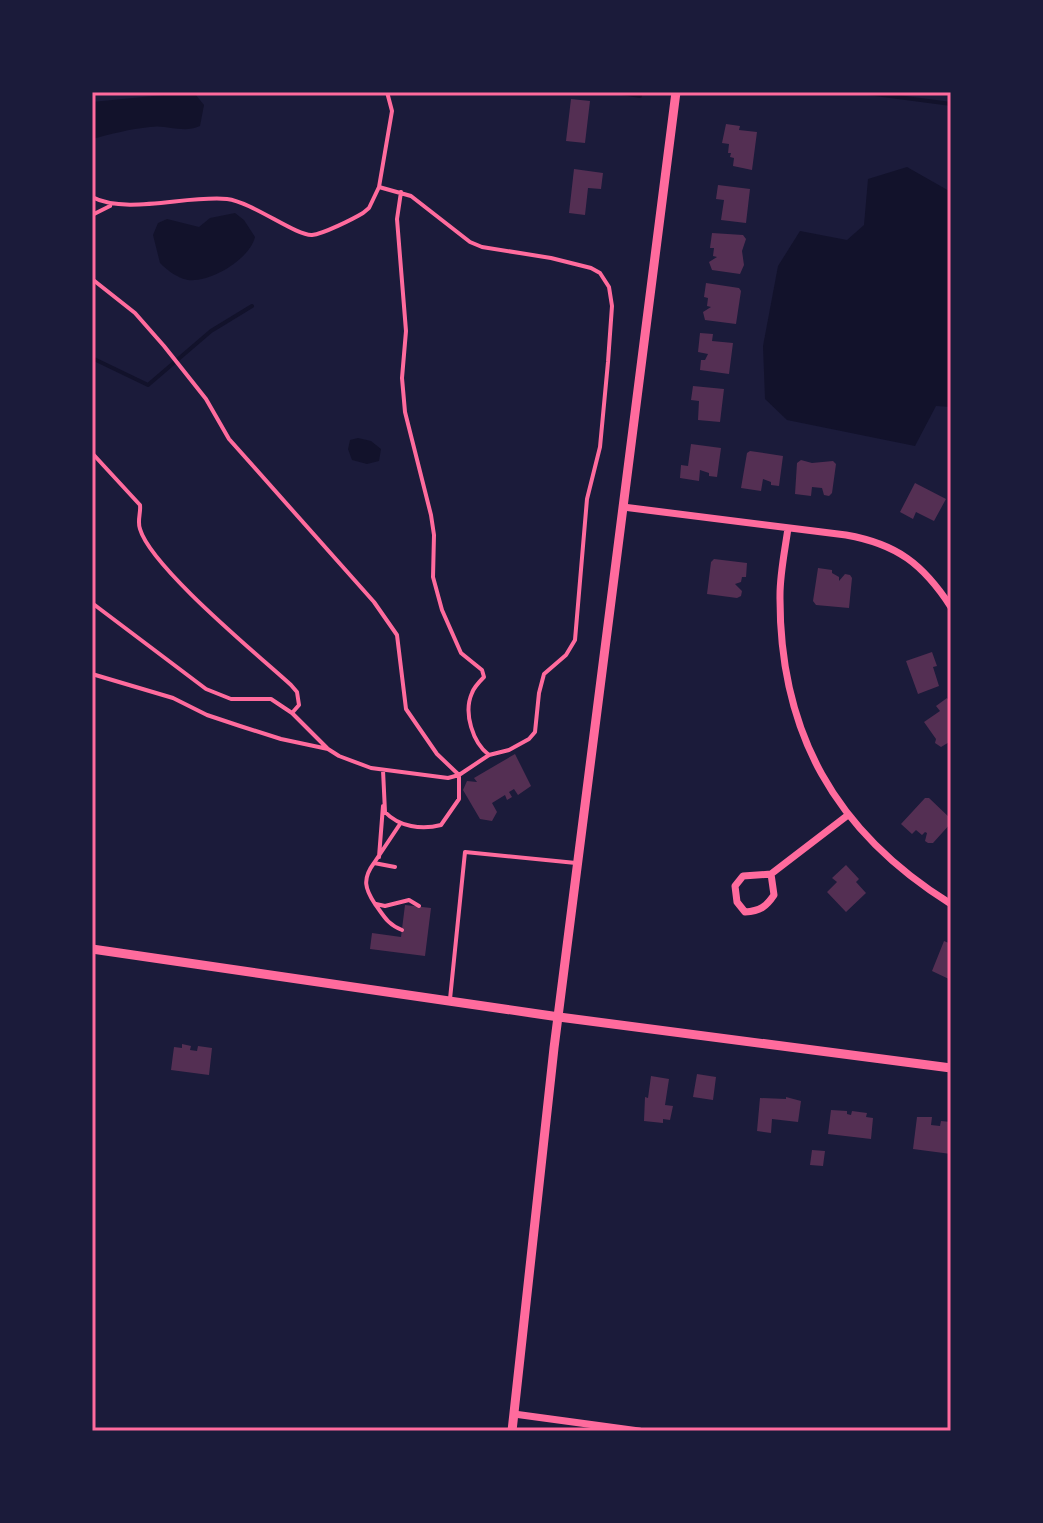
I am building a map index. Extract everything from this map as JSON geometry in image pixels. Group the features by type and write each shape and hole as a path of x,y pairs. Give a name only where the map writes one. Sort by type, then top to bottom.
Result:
{"street":[{"path":"512,1431 559,1017 676,92"},
{"path":"623,507 863,538 898,551 933,579 951,607"},
{"path":"788,528 780,592 781,632 800,731 819,772 872,844 901,870 951,904"},
{"path":"771,874 774,895 767,906 756,912 745,912 737,902 735,886 743,876 771,874 848,815"},
{"path":"92,949 559,1017 951,1068"},
{"path":"514,1414 639,1431"}],"lane":[{"path":"92,215 112,205 224,199 254,207 301,232 313,235 369,208 379,187 392,111 387,92"},
{"path":"92,674 163,694 207,715 267,735 328,749 352,762 383,770 448,778 459,775 489,755 509,750 535,732 544,674 566,655 575,640 587,499 600,447 607,376 612,306 609,287 600,273 591,268 470,242 422,203 401,192 379,187"},
{"path":"401,192 397,219 406,331 403,400 431,515 433,577 442,610 461,653 482,670 484,677 475,686 469,702 469,715 480,748 489,755"},
{"path":"92,197 112,205"},
{"path":"92,279 135,313 206,399 229,439 358,583 397,635 406,709 437,754 459,775 459,799 441,825 431,827 400,824 385,812 383,804"},
{"path":"92,453 140,505 138,525 141,534 167,568 297,692 299,705 292,713"},
{"path":"92,603 206,689 231,699 271,699 292,713 328,749"},
{"path":"378,858 383,770"},
{"path":"400,824 367,872 366,890 380,914 391,925 402,930"},
{"path":"449,1001 465,852 578,863"},
{"path":"374,863 395,867"},
{"path":"376,904 385,906 409,900 419,906"}],"shaded area":[{"path":"184,93 196,95 204,105 200,126 187,129 157,126 92,139 92,102"},
{"path":"907,167 951,192 951,407 936,406 915,446 787,420 765,399 763,346 778,266 800,231 847,240 864,225 868,179"},
{"path":"235,213 244,220 255,237 246,253 228,268 207,278 188,280 160,263 153,235 158,223 167,219 199,227 210,218"},
{"path":"350,440 371,441 381,449 379,461 367,464 352,460 348,449"}],"building":[{"path":"571,99 590,101 585,143 566,141"},
{"path":"726,124 740,126 739,130 757,132 752,170 733,166 734,158 728,153 729,144 722,143"},
{"path":"574,169 603,173 601,189 588,188 585,215 569,213"},
{"path":"718,185 750,189 746,223 721,220 724,200 716,199"},
{"path":"712,233 743,235 746,239 742,251 744,265 740,274 712,270 709,262 717,257 713,256 714,248 710,248"},
{"path":"706,283 739,288 736,324 705,320 703,312 711,307 707,306 708,298 704,297"},
{"path":"700,333 713,334 712,341 733,343 729,374 700,370 701,360 705,360 708,354 698,352"},
{"path":"693,386 724,389 720,422 698,420 699,401 691,400"},
{"path":"691,444 721,448 717,477 700,470 699,481 680,478 681,465 688,466"},
{"path":"747,453 783,456 779,486 763,479 761,491 741,488"},
{"path":"801,460 812,463 833,461 836,464 829,496 824,495 822,488 812,487 811,496 795,494 797,463"},
{"path":"915,483 946,499 934,521 916,512 913,519 900,512"},
{"path":"714,559 747,563 746,577 735,584 742,591 741,596 707,594"},
{"path":"818,568 832,570 839,581 845,574 850,575 849,608 816,605 813,601"},
{"path":"932,652 939,686 918,694 906,661"},
{"path":"947,698 951,703 951,741 941,747 935,743 936,739 924,722 940,711 936,706"},
{"path":"515,754 531,786 518,795 514,789 509,792 512,797 507,800 505,795 492,803 497,812 492,821 480,819 463,790 467,781 477,782 474,778"},
{"path":"925,798 929,798 951,819 933,843 925,841 927,833 922,835 916,830 912,834 901,824"},
{"path":"846,865 859,879 856,882 866,893 846,912 827,892 837,882 832,878"},
{"path":"405,905 431,908 425,956 370,949 372,933 401,937"},
{"path":"944,941 951,944 951,980 932,971"},
{"path":"182,1044 197,1051 198,1046 212,1048 209,1075 171,1070 174,1047 182,1048"},
{"path":"697,1074 716,1077 713,1100 693,1097"},
{"path":"651,1076 669,1079 665,1105 673,1106 670,1120 663,1119 663,1123 644,1121 645,1097 648,1098"},
{"path":"786,1097 801,1101 798,1122 772,1119 771,1133 757,1131 760,1098"},
{"path":"831,1110 847,1111 851,1115 852,1111 867,1113 866,1117 873,1118 871,1139 828,1134"},
{"path":"917,1117 932,1117 931,1125 940,1126 941,1121 951,1122 951,1154 913,1149"},
{"path":"812,1150 825,1151 823,1166 810,1165"}],"waterway":[{"path":"616,92 640,96"},
{"path":"860,92 951,104"},
{"path":"92,358 148,385 211,331 252,306"}]}
